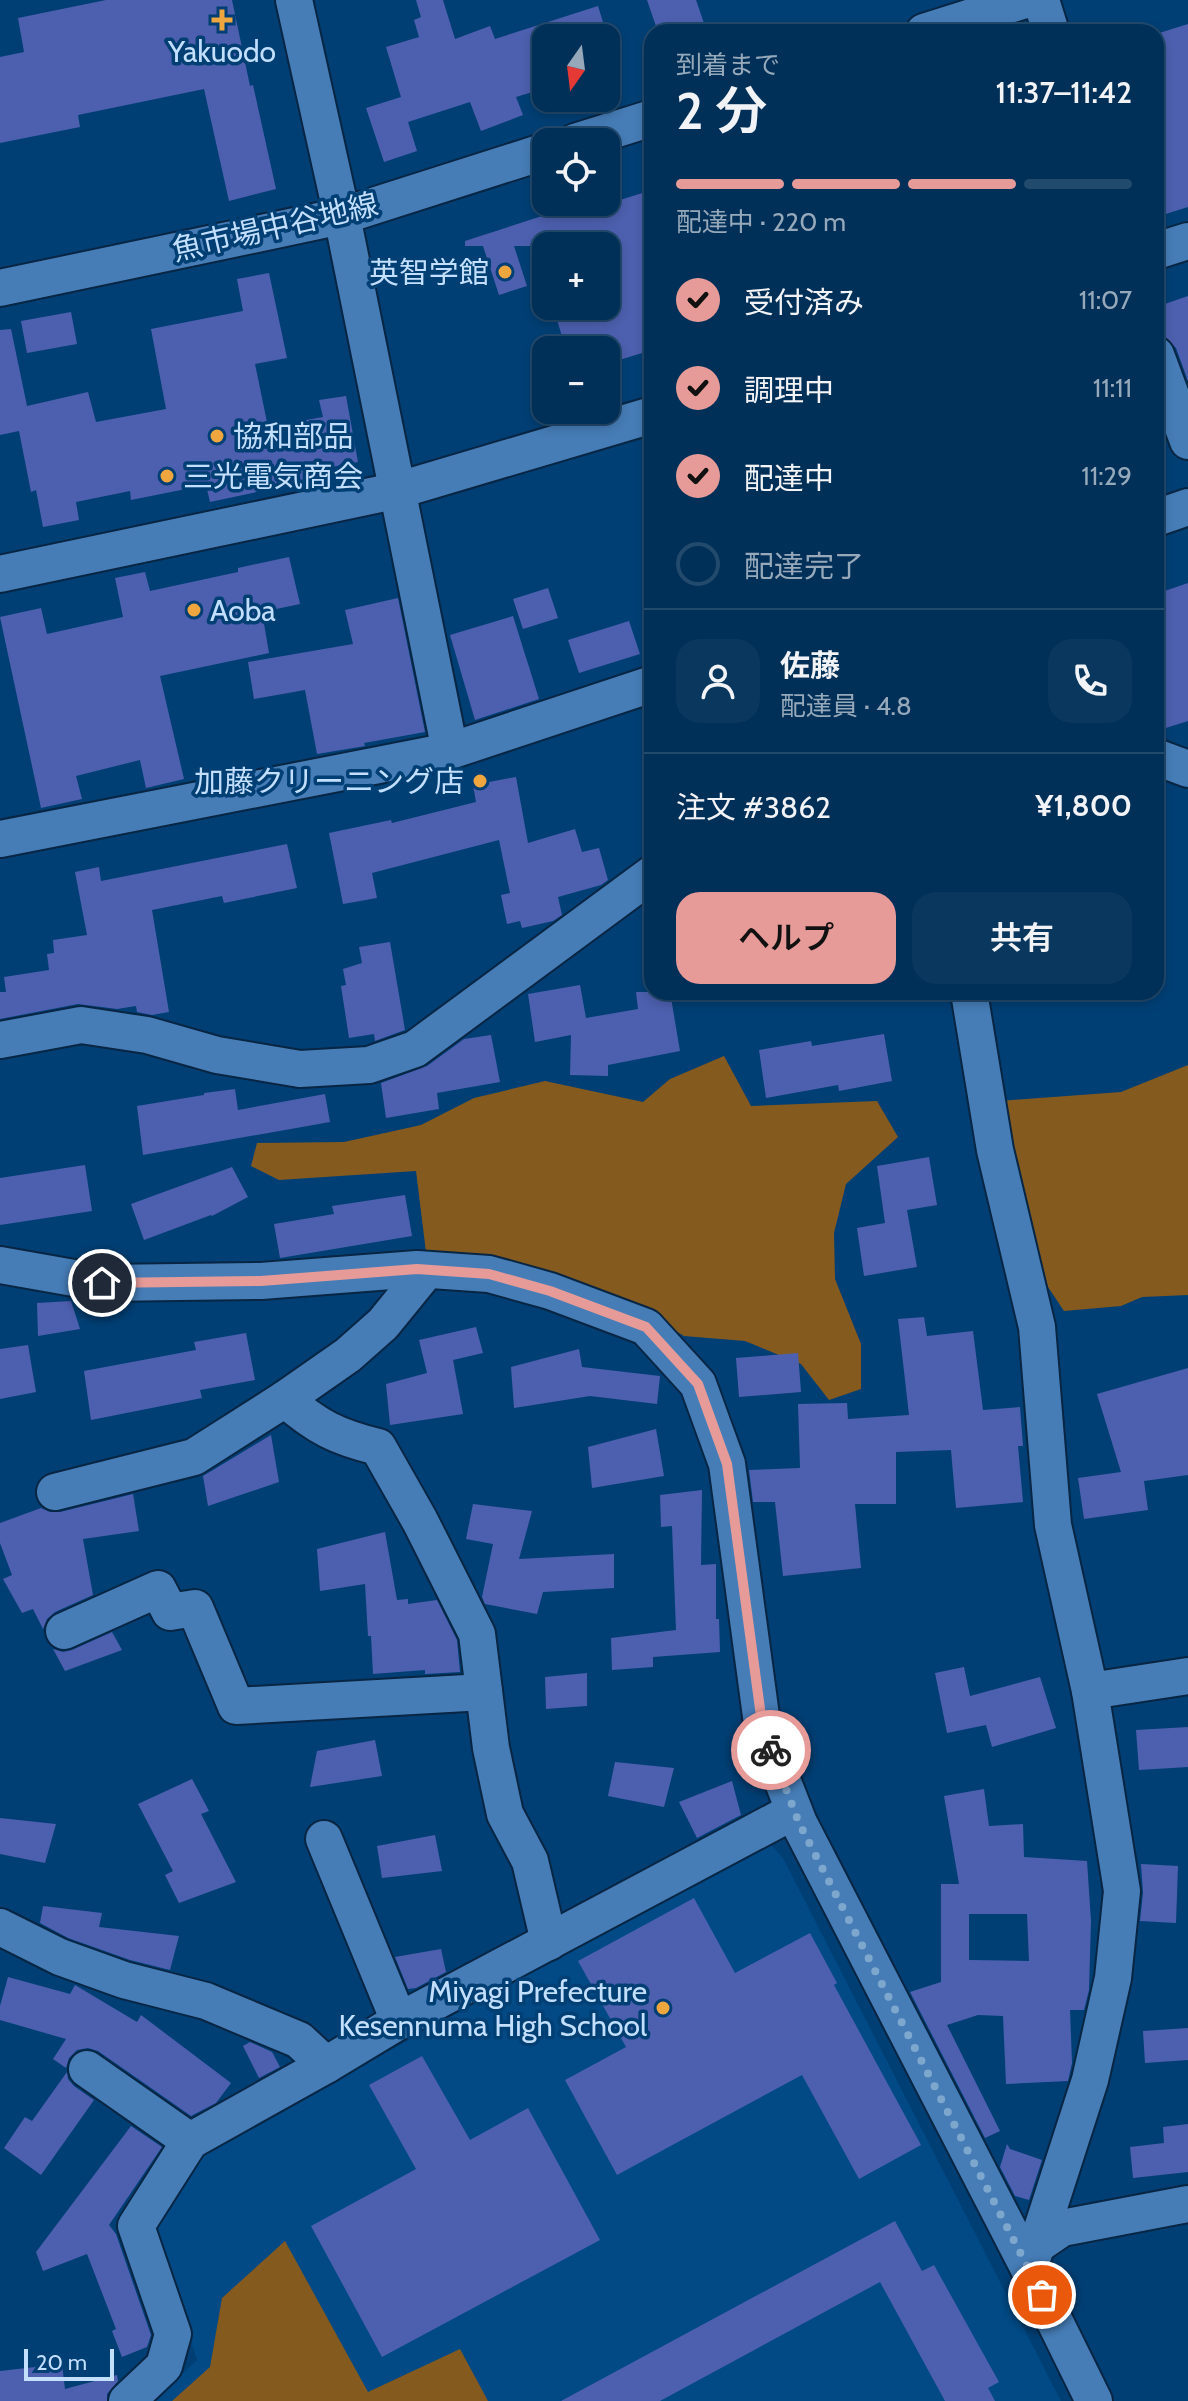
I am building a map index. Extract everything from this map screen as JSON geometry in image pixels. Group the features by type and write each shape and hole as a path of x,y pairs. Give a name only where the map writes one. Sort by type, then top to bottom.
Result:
{"street":[{"path":"294,0 399,490 450,751"},
{"path":"949,24 1025,0"},
{"path":"1041,0 1048,24"},
{"path":"620,128 644,120"},
{"name":"魚市場中谷地線","path":"0,288 342,216 532,155"},
{"path":"1164,248 1188,241"},
{"path":"1164,376 1188,441"},
{"path":"0,574 399,490 644,417"},
{"path":"1164,515 1188,507"},
{"path":"0,839 450,751 644,687"},
{"path":"1164,760 1188,769"},
{"path":"0,1040 81,1025 147,1035 217,1055 300,1069 369,1065 415,1049 644,880"},
{"path":"970,1000 995,1150 1037,1327 1053,1525 1090,1691 1122,1891 1113,1978 1090,2080 1033,2257"},
{"path":"0,1265 102,1283 261,1281 427,1270 489,1274 550,1291 646,1327 698,1384 727,1464 763,1731 794,1811 1033,2257 1094,2401"},
{"path":"55,1492 194,1457 348,1355 383,1324 427,1270"},
{"path":"285,1399 311,1422 349,1440 378,1447 420,1521 477,1634 491,1748 505,1814 530,1861 549,1942"},
{"path":"64,1631 158,1589 170,1612 195,1608 236,1706 484,1692"},
{"path":"1090,1691 1188,1676"},
{"path":"127,2401 164,2366 173,2334 136,2226 190,2141 399,2021 794,1811"},
{"path":"324,1839 399,2021"},
{"path":"0,1927 60,1957 124,1980 206,2001 299,2040 326,2065"},
{"path":"87,2069 190,2141"},
{"path":"1033,2257 1062,2228 1188,2204"}],"shaded area":[{"path":"724,1056 751,1106 877,1101 898,1137 846,1184 834,1233 835,1279 861,1344 861,1389 829,1400 801,1364 745,1341 684,1336 614,1294 486,1258 426,1252 416,1171 279,1180 251,1166 257,1143 344,1142 421,1125 474,1098 545,1081 643,1102 670,1079"},
{"path":"1188,1065 1188,1295 1142,1297 1121,1306 1064,1311 1048,1287 999,1101 1121,1092"},
{"name":"Miyagi Prefecture Kesennuma High School","path":"768,1841 783,1858 1061,2401 153,2401 197,2360 151,2224 196,2158"},
{"path":"285,2241 368,2392 460,2349 488,2401 172,2401 210,2367 222,2298"}],"building":[{"path":"106,0 232,0 276,189 229,201 204,89 78,115 80,127 0,143 0,57 24,52 18,18"},
{"path":"416,0 443,0 455,39 490,26 495,39 532,27 532,92 516,97 523,115 481,131 470,102 408,122 417,151 384,162 366,108 401,97 386,47 419,37 414,20 421,17"},
{"path":"647,0 696,0 704,24 655,24"},
{"path":"598,6 604,24 542,24"},
{"path":"1188,24 1188,207 1164,214 1164,32"},
{"path":"644,192 644,352 620,360 620,336 562,336 557,320 620,320 620,232 532,232 532,246 514,246 527,286 499,295 483,246 465,246 465,241 542,216 620,216 620,200"},
{"path":"269,273 287,358 255,364 268,427 323,417 319,400 346,396 358,462 311,471 313,480 210,502 206,485 131,500 130,491 76,502 79,520 43,527 36,490 31,492 19,431 0,435 0,330 11,329 27,406 88,392 96,422 166,409 151,329 243,311 237,279"},
{"path":"1188,296 1188,381 1176,348 1164,334 1164,304"},
{"path":"71,312 77,344 27,353 21,321"},
{"path":"289,557 300,604 262,612 269,653 160,676 184,779 146,788 140,760 76,776 82,799 41,808 0,617 41,608 47,634 123,617 115,578 145,572 150,591 238,572 238,568"},
{"path":"1188,583 1188,721 1164,728 1164,591"},
{"path":"548,588 558,618 523,629 513,599"},
{"path":"398,598 425,732 317,754 305,690 254,699 248,662 353,644 345,610"},
{"path":"513,616 539,699 475,720 450,635"},
{"path":"629,621 640,654 579,673 568,640"},
{"path":"516,777 528,843 575,829 582,852 599,848 608,880 601,885 558,897 562,915 553,921 522,928 520,921 507,924 501,895 510,893 499,840 372,873 377,898 343,904 329,833 391,820 392,823 476,802 473,785"},
{"path":"287,844 297,888 224,903 222,896 152,910 169,1012 152,1015 137,1012 136,1006 117,1009 78,1004 0,1019 0,992 6,992 4,977 49,970 47,954 54,953 53,940 87,935 75,872 99,867 101,881"},
{"path":"390,942 405,1030 375,1041 374,1034 349,1038 341,986 346,985 343,969 362,963 359,947"},
{"path":"580,985 586,1018 638,1009 636,992 644,992 644,1000 671,1000 680,1051 608,1065 608,1076 570,1075 571,1035 535,1042 528,994"},
{"path":"884,1034 892,1081 839,1091 838,1085 766,1098 759,1050 811,1041 812,1046"},
{"path":"491,1035 500,1082 437,1093 439,1109 386,1118 381,1083 427,1066 464,1039"},
{"path":"235,1089 238,1110 325,1094 330,1122 143,1155 137,1106"},
{"path":"929,1157 937,1205 907,1210 917,1267 864,1276 857,1228 885,1223 877,1166"},
{"path":"85,1165 92,1211 0,1225 0,1178"},
{"path":"232,1167 248,1197 212,1216 144,1240 131,1204"},
{"path":"405,1195 412,1236 280,1258 274,1224 334,1214 332,1206"},
{"path":"71,1301 80,1329 38,1336 37,1303"},
{"path":"924,1317 927,1336 973,1331 983,1410 1020,1407 1023,1446 1018,1446 1023,1502 956,1508 951,1450 896,1452 896,1504 855,1504 861,1568 783,1576 775,1502 753,1502 749,1470 800,1468 798,1404 847,1403 848,1419 909,1415 898,1319"},
{"path":"476,1327 483,1353 453,1360 463,1414 390,1425 386,1384 427,1373 419,1340"},
{"path":"246,1333 255,1380 200,1390 202,1398 91,1420 84,1371 196,1350 194,1342"},
{"path":"28,1345 36,1392 0,1399 0,1349"},
{"path":"579,1349 582,1367 660,1376 657,1404 590,1396 514,1408 511,1367"},
{"path":"798,1353 801,1392 739,1397 736,1358"},
{"path":"1188,1368 1188,1475 1144,1481 1148,1510 1084,1519 1078,1478 1121,1472 1097,1394"},
{"path":"656,1429 664,1476 592,1488 588,1447"},
{"path":"271,1435 279,1482 208,1506 203,1476"},
{"path":"702,1490 701,1565 716,1564 716,1619 719,1619 720,1652 653,1657 653,1667 612,1670 611,1638 676,1630 672,1526 661,1527 660,1495"},
{"path":"133,1494 139,1531 83,1539 93,1595 55,1612 47,1619 43,1629 33,1609 22,1613 3,1579 12,1575 0,1543 0,1523 41,1508 60,1512"},
{"path":"473,1504 532,1511 519,1559 614,1554 614,1588 543,1592 537,1614 485,1604 482,1597 493,1544 466,1539"},
{"path":"385,1532 397,1600 408,1599 408,1604 437,1600 457,1640 460,1672 425,1674 425,1670 373,1674 365,1584 320,1591 317,1549"},
{"path":"112,1632 122,1650 65,1671 53,1649 63,1652 72,1650"},
{"path":"964,1667 970,1696 1040,1677 1056,1728 992,1747 986,1725 947,1733 935,1673"},
{"path":"587,1673 587,1706 546,1709 545,1677"},
{"path":"1188,1727 1188,1767 1139,1770 1136,1730"},
{"path":"375,1740 382,1776 310,1787 317,1751"},
{"path":"615,1762 674,1768 664,1807 608,1796"},
{"path":"192,1779 209,1811 201,1814 236,1882 179,1903 165,1875 173,1871 138,1804"},
{"path":"732,1781 741,1815 697,1838 679,1802"},
{"path":"984,1789 989,1826 1023,1824 1024,1857 1087,1861 1091,1921 1089,1990 1084,2010 1070,2010 1072,2063 1068,2081 1006,2084 1003,2016 978,2015 947,2025 1000,2131 985,2138 910,1992 941,1982 941,1884 959,1884 944,1796","holes":["969,1914 1027,1914 1029,1961 969,1960"]},
{"path":"0,1818 56,1824 45,1863 0,1854"},
{"path":"435,1835 442,1871 382,1878 377,1846"},
{"path":"1141,1864 1178,1866 1176,1923 1140,1921 1143,1893"},
{"path":"694,1898 735,1973 810,1933 837,1983 834,1985 921,2145 859,2179 802,2075 617,2175 565,2080 626,2047 578,1961"},
{"path":"43,1906 102,1913 99,1927 179,1936 170,1970 130,1960 68,1938 40,1923"},
{"path":"441,1949 446,1972 408,1989 395,1957"},
{"path":"8,1977 70,1994 75,1985 137,2022 141,2015 231,2083 216,2103 191,2116 98,2051 88,2048 77,2050 69,2058 66,2068 53,2059 66,2039 0,2020 0,2006"},
{"path":"1188,2028 1188,2060 1145,2063 1143,2031"},
{"path":"250,2042 272,2052 280,2067 259,2078 243,2046"},
{"path":"422,2056 470,2140 528,2108 600,2240 382,2357 311,2226 416,2169 369,2085"},
{"path":"67,2072 74,2086 94,2100 41,2175 4,2148 25,2117 32,2121"},
{"path":"1188,2124 1188,2172 1133,2178 1130,2147 1164,2143 1163,2127"},
{"path":"131,2126 162,2147 109,2225 116,2234 151,2335 147,2347 122,2357 112,2331 116,2329 87,2254 43,2271 36,2252"},
{"path":"1007,2144 1010,2149 1042,2160 1029,2200 1015,2196 1000,2167"},
{"path":"895,2221 922,2271 934,2265 999,2382 988,2388 995,2401 945,2401 880,2282 660,2401 561,2401"},
{"path":"62,2364 65,2389 117,2375 118,2381 107,2394 107,2401 0,2401 0,2371"}],"way so far":[{"path":"771,1750 799,1823 1042,2295"}],"place":[{"name":"Yakuodo","path":"222,20"},
{"name":"英智学館","path":"505,272"},
{"name":"協和部品","path":"217,436"},
{"name":"三光電気商会","path":"167,476"},
{"name":"Aoba","path":"194,610"},
{"name":"加藤クリーニング店","path":"480,781"},
{"name":"Miyagi Prefecture Kesennuma High School","path":"663,2008"}],"route":[{"path":"102,1283 261,1281 417,1269 489,1274 550,1291 646,1327 698,1384 727,1464 763,1731 771,1750"}]}
